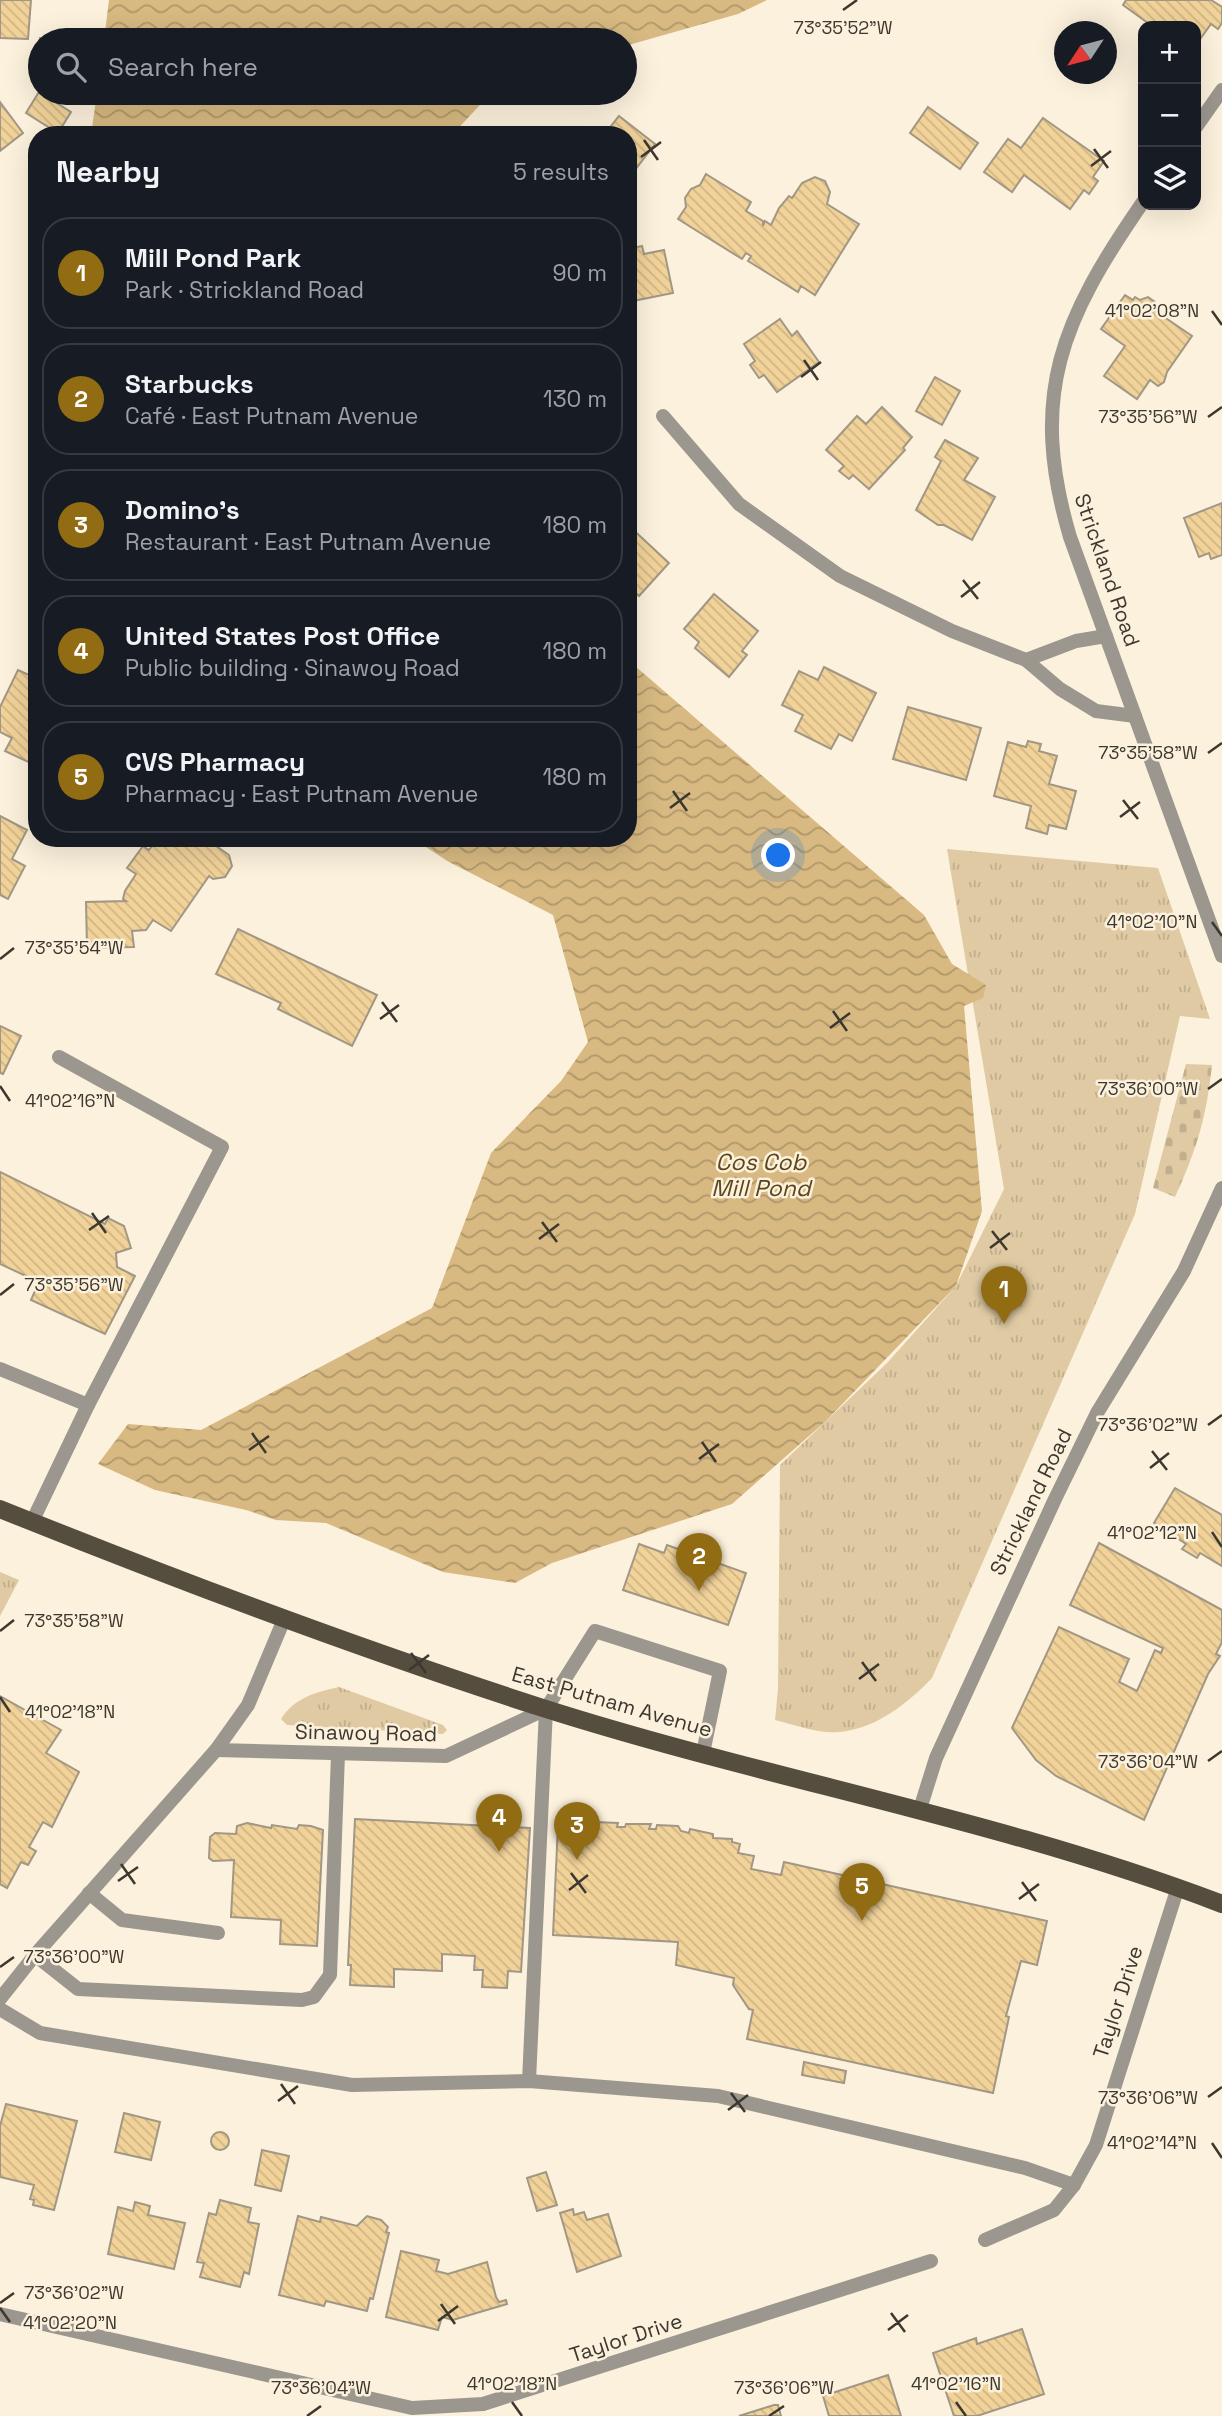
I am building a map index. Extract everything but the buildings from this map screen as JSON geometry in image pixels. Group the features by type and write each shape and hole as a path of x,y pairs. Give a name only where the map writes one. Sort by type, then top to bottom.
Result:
{"main road":[{"name":"East Putnam Avenue","path":"0,1509 285,1617 546,1709 920,1809 1106,1863 1222,1904"}],"street":[{"path":"1201,120 1222,90"},
{"name":"Strickland Road","path":"1138,210 1105,259 1074,316 1054,378 1051,412 1054,477 1062,509 1106,636 1222,956"},
{"path":"663,416 739,504 840,576 952,631 1026,660 1060,688 1096,711 1135,716"},
{"path":"1026,660 1076,641 1106,636"},
{"path":"32,1522 88,1405 222,1146 59,1057"},
{"name":"Strickland Road","path":"920,1809 936,1758 1061,1486 1097,1413 1184,1271 1222,1188"},
{"path":"0,1368 88,1405"},
{"path":"0,1999 35,1955 216,1750 248,1705 285,1617"},
{"path":"529,2081 546,1709 595,1631 720,1671 703,1753"},
{"name":"Sinawoy Road","path":"216,1750 446,1756 546,1709"},
{"path":"35,1955 78,1989 302,2000 314,1997 330,1975 338,1754"},
{"name":"Taylor Drive","path":"985,2240 1054,2210 1074,2185 1096,2145 1178,1887"},
{"path":"89,1893 121,1920 218,1933"},
{"path":"0,2009 40,2033 352,2085 529,2081 718,2096 1025,2168 1074,2185"},
{"name":"Taylor Drive","path":"0,2314 412,2408 483,2404 931,2261"}],"green space":[{"path":"947,849 1158,868 1210,1019 1180,1016 1135,1214 932,1678 902,1705 866,1726 839,1732 823,1732 775,1720 778,1689 780,1465 887,1363 956,1286 1004,1189"},
{"path":"1186,1064 1212,1065 1200,1133 1175,1197 1153,1188"},
{"path":"0,1572 19,1580 0,1616"},
{"path":"339,1687 443,1725 447,1730 443,1734 287,1725 281,1719 299,1701"}],"water":[{"path":"109,0 767,0 738,14 637,43 637,28 106,28"},
{"path":"95,105 480,105 460,126 92,126"},
{"name":"Cos Cob Mill Pond","path":"637,668 924,915 952,964 986,985 983,998 964,1006 982,1211 956,1286 826,1421 732,1504 552,1563 515,1583 443,1572 326,1523 276,1520 246,1510 155,1490 98,1464 128,1424 201,1430 432,1308 491,1153 561,1081 588,1042 553,915 449,862 426,847 637,847"}],"place":[{"name":"Mill Pond Park","path":"1004,1324"},
{"name":"Starbucks","path":"699,1591"},
{"name":"United States Post Office","path":"499,1852"},
{"name":"Domino's","path":"577,1860"},
{"name":"CVS Pharmacy","path":"862,1921"}]}
